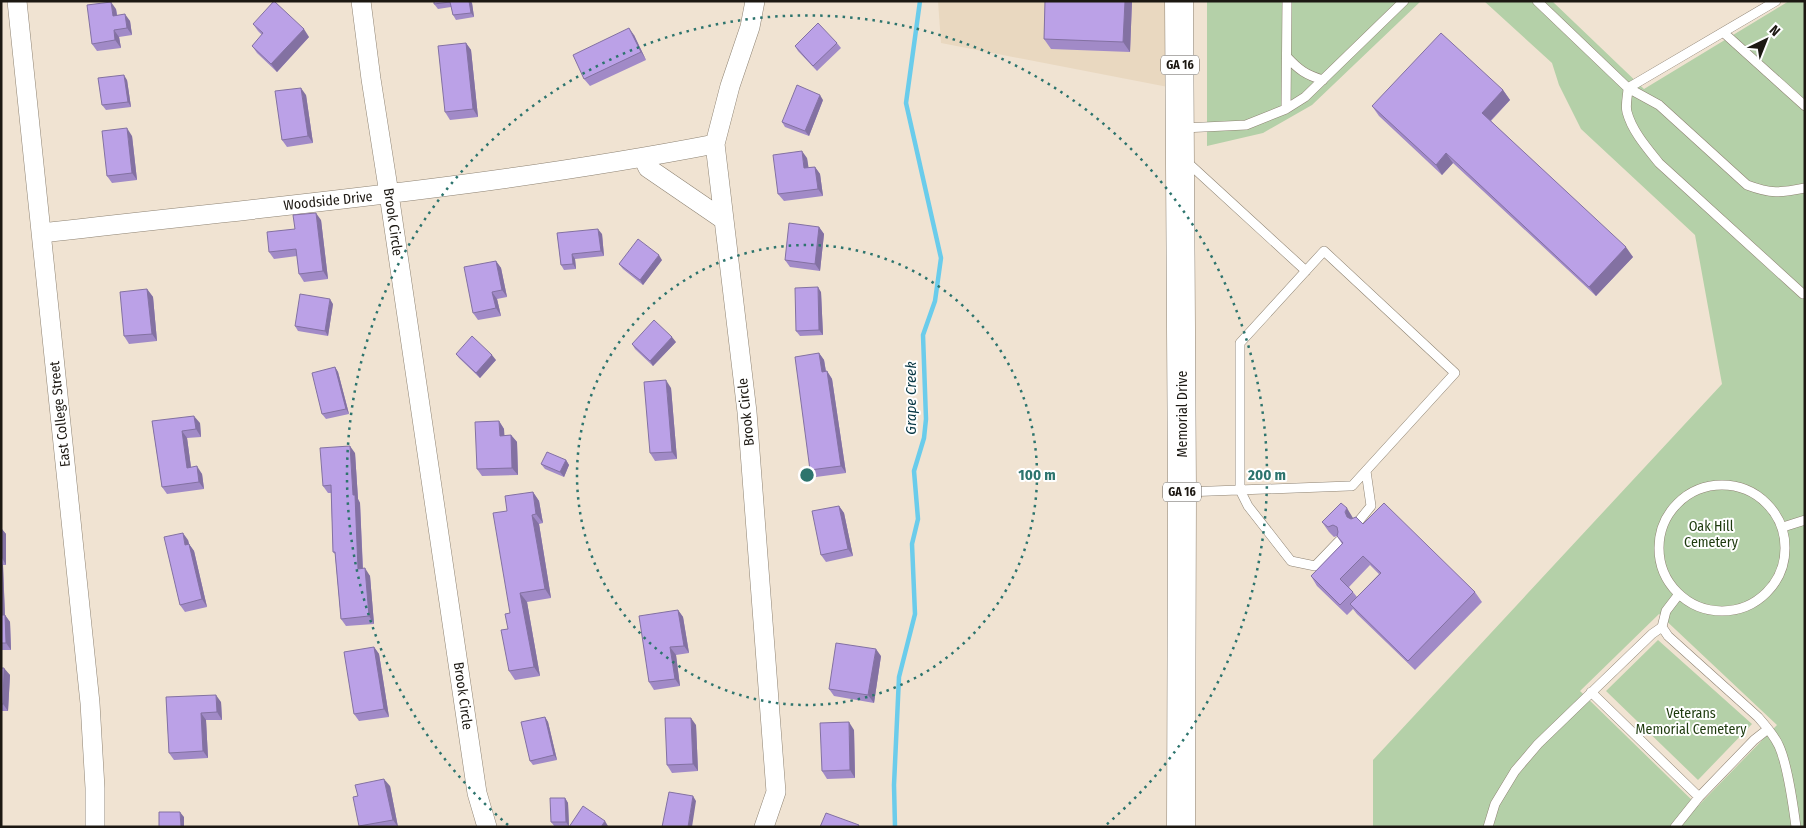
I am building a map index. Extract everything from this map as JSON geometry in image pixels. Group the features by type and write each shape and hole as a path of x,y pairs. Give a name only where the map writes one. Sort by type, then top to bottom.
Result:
{"main road":[{"name":"Memorial Drive","path":"1179,1 1182,492 1181,827"}],"street":[{"name":"Brook Circle","path":"361,1 370,80 389,194 477,792 487,827"},
{"name":"Brook Circle","path":"755,1 750,27 730,86 715,144 747,412 776,792 764,827"},
{"name":"East College Street","path":"12,3 42,233 90,704 95,788 95,827"},
{"name":"Woodside Drive","path":"42,233 389,194 643,158 715,144"},
{"path":"643,158 648,168 724,220"}],"lane":[{"path":"1286,109 1287,1"},
{"path":"1180,128 1246,125 1286,109 1305,97 1404,1"},
{"path":"1537,1 1628,88 1659,105 1747,185 1766,192 1783,193 1805,188"},
{"path":"1628,88 1776,1"},
{"path":"1724,32 1805,106"},
{"path":"1287,57 1299,70 1323,80"},
{"path":"1628,88 1627,111 1634,129 1645,147 1659,163 1804,294"},
{"path":"1181,157 1306,271"},
{"path":"1182,492 1240,490 1352,486 1455,373 1324,251 1240,343 1240,490 1248,506 1291,561 1315,566 1339,541"},
{"path":"1358,522 1371,506 1366,471"},
{"path":"1725,483 1750,489 1770,505 1783,527 1786,551 1781,575 1767,594 1746,607 1723,612 1699,607 1678,594 1664,573 1658,548 1663,523 1678,501 1699,488 1725,483"},
{"path":"1783,527 1805,520"},
{"path":"1488,827 1494,804 1515,771 1538,744 1652,634 1662,627 1666,611 1678,594"},
{"path":"1662,627 1668,636 1758,717 1768,729 1779,746 1799,824"},
{"path":"1592,692 1699,797"},
{"path":"1675,827 1699,797 1754,740 1768,729"}],"shaded area":[{"path":"938,1 1170,1 1168,87 941,43"}],"green space":[{"path":"1207,1 1421,1 1312,105 1263,133 1207,146"},
{"name":"Oak Hill Cemetery","path":"1484,1 1552,1 1644,89 1789,1 1805,1 1805,827 1373,827 1373,760 1722,384 1695,235 1581,129 1559,85 1552,63","holes":["1659,614 1777,725 1698,806 1580,691"]},
{"name":"Veterans Memorial Cemetery","path":"1658,640 1752,724 1698,780 1606,691"}],"building":[{"path":"274,1 304,29 271,64 252,46 263,33 253,24"},
{"path":"434,1 469,1 471,13 453,15 450,2 434,4"},
{"path":"1045,1 1125,1 1123,42 1044,39"},
{"path":"111,2 113,16 125,14 127,28 114,30 115,40 92,44 87,5"},
{"path":"818,23 837,43 813,66 795,46"},
{"path":"629,28 641,52 584,79 573,55"},
{"path":"1441,33 1503,90 1482,113 1626,247 1589,287 1446,153 1436,165 1372,106"},
{"path":"466,43 473,109 445,112 438,46"},
{"path":"124,75 128,102 102,105 98,78"},
{"path":"797,85 820,95 805,131 782,122"},
{"path":"301,88 308,136 282,140 275,91"},
{"path":"127,128 132,173 107,176 102,131"},
{"path":"802,151 804,168 815,167 818,189 778,194 773,155"},
{"path":"316,213 323,271 299,274 296,249 269,252 267,232 295,229 293,215"},
{"path":"789,223 819,227 815,264 785,260"},
{"path":"598,229 601,251 572,254 573,264 561,265 557,233"},
{"path":"638,239 659,255 640,280 619,264"},
{"path":"496,261 502,290 492,292 496,308 473,313 464,267"},
{"path":"818,287 819,330 796,331 795,288"},
{"path":"147,289 152,334 124,336 120,292"},
{"path":"300,294 330,299 325,331 295,326"},
{"path":"654,320 672,337 650,361 632,344"},
{"path":"472,336 492,355 476,373 456,354"},
{"path":"819,353 822,372 827,371 841,466 810,470 795,357"},
{"path":"335,367 346,409 322,414 312,373"},
{"path":"666,380 672,452 650,453 644,382"},
{"path":"194,416 196,429 182,431 187,468 197,466 199,482 162,487 152,421"},
{"path":"499,421 500,436 511,435 512,468 477,469 475,422"},
{"path":"350,446 353,495 355,495 358,569 365,568 369,616 341,619 335,552 333,552 331,485 323,486 320,448"},
{"path":"547,452 566,460 560,472 541,464"},
{"path":"533,492 536,514 532,515 545,589 520,593 534,667 509,671 501,630 508,629 505,614 510,613 493,513 507,511 505,496"},
{"path":"1341,503 1347,508 1345,512 1347,517 1351,519 1356,517 1363,524 1384,503 1475,592 1408,661 1350,604 1381,573 1363,556 1340,579 1353,592 1340,605 1311,576 1343,543 1337,536 1337,527 1333,525 1328,527 1322,522"},
{"path":"839,506 848,549 821,555 812,511"},
{"path":"183,533 185,545 189,544 202,599 180,605 164,537"},
{"path":"678,610 684,646 670,647 675,679 649,682 639,616"},
{"path":"1,615 5,615 6,643 1,643"},
{"path":"836,643 876,649 868,695 829,689"},
{"path":"374,647 384,709 354,714 344,652"},
{"path":"1,668 4,668 3,704 1,704"},
{"path":"216,695 217,712 201,713 203,751 169,753 166,697"},
{"path":"545,717 554,755 530,761 521,722"},
{"path":"665,718 691,718 693,764 667,765"},
{"path":"849,722 850,770 822,771 820,723"},
{"path":"384,779 393,820 359,826 353,797 358,796 355,785"},
{"path":"669,792 693,796 688,827 662,827"},
{"path":"550,798 565,798 566,822 551,822"},
{"path":"583,806 605,821 601,827 569,827"},
{"path":"159,812 180,812 181,827 159,827"},
{"path":"826,813 859,825 858,827 820,827"}],"waterway":[{"name":"Grape Creek","path":"895,827 894,785 899,677 915,614 912,544 918,519 914,471 924,438 926,419 923,335 935,301 941,258 906,103 920,1"}]}
